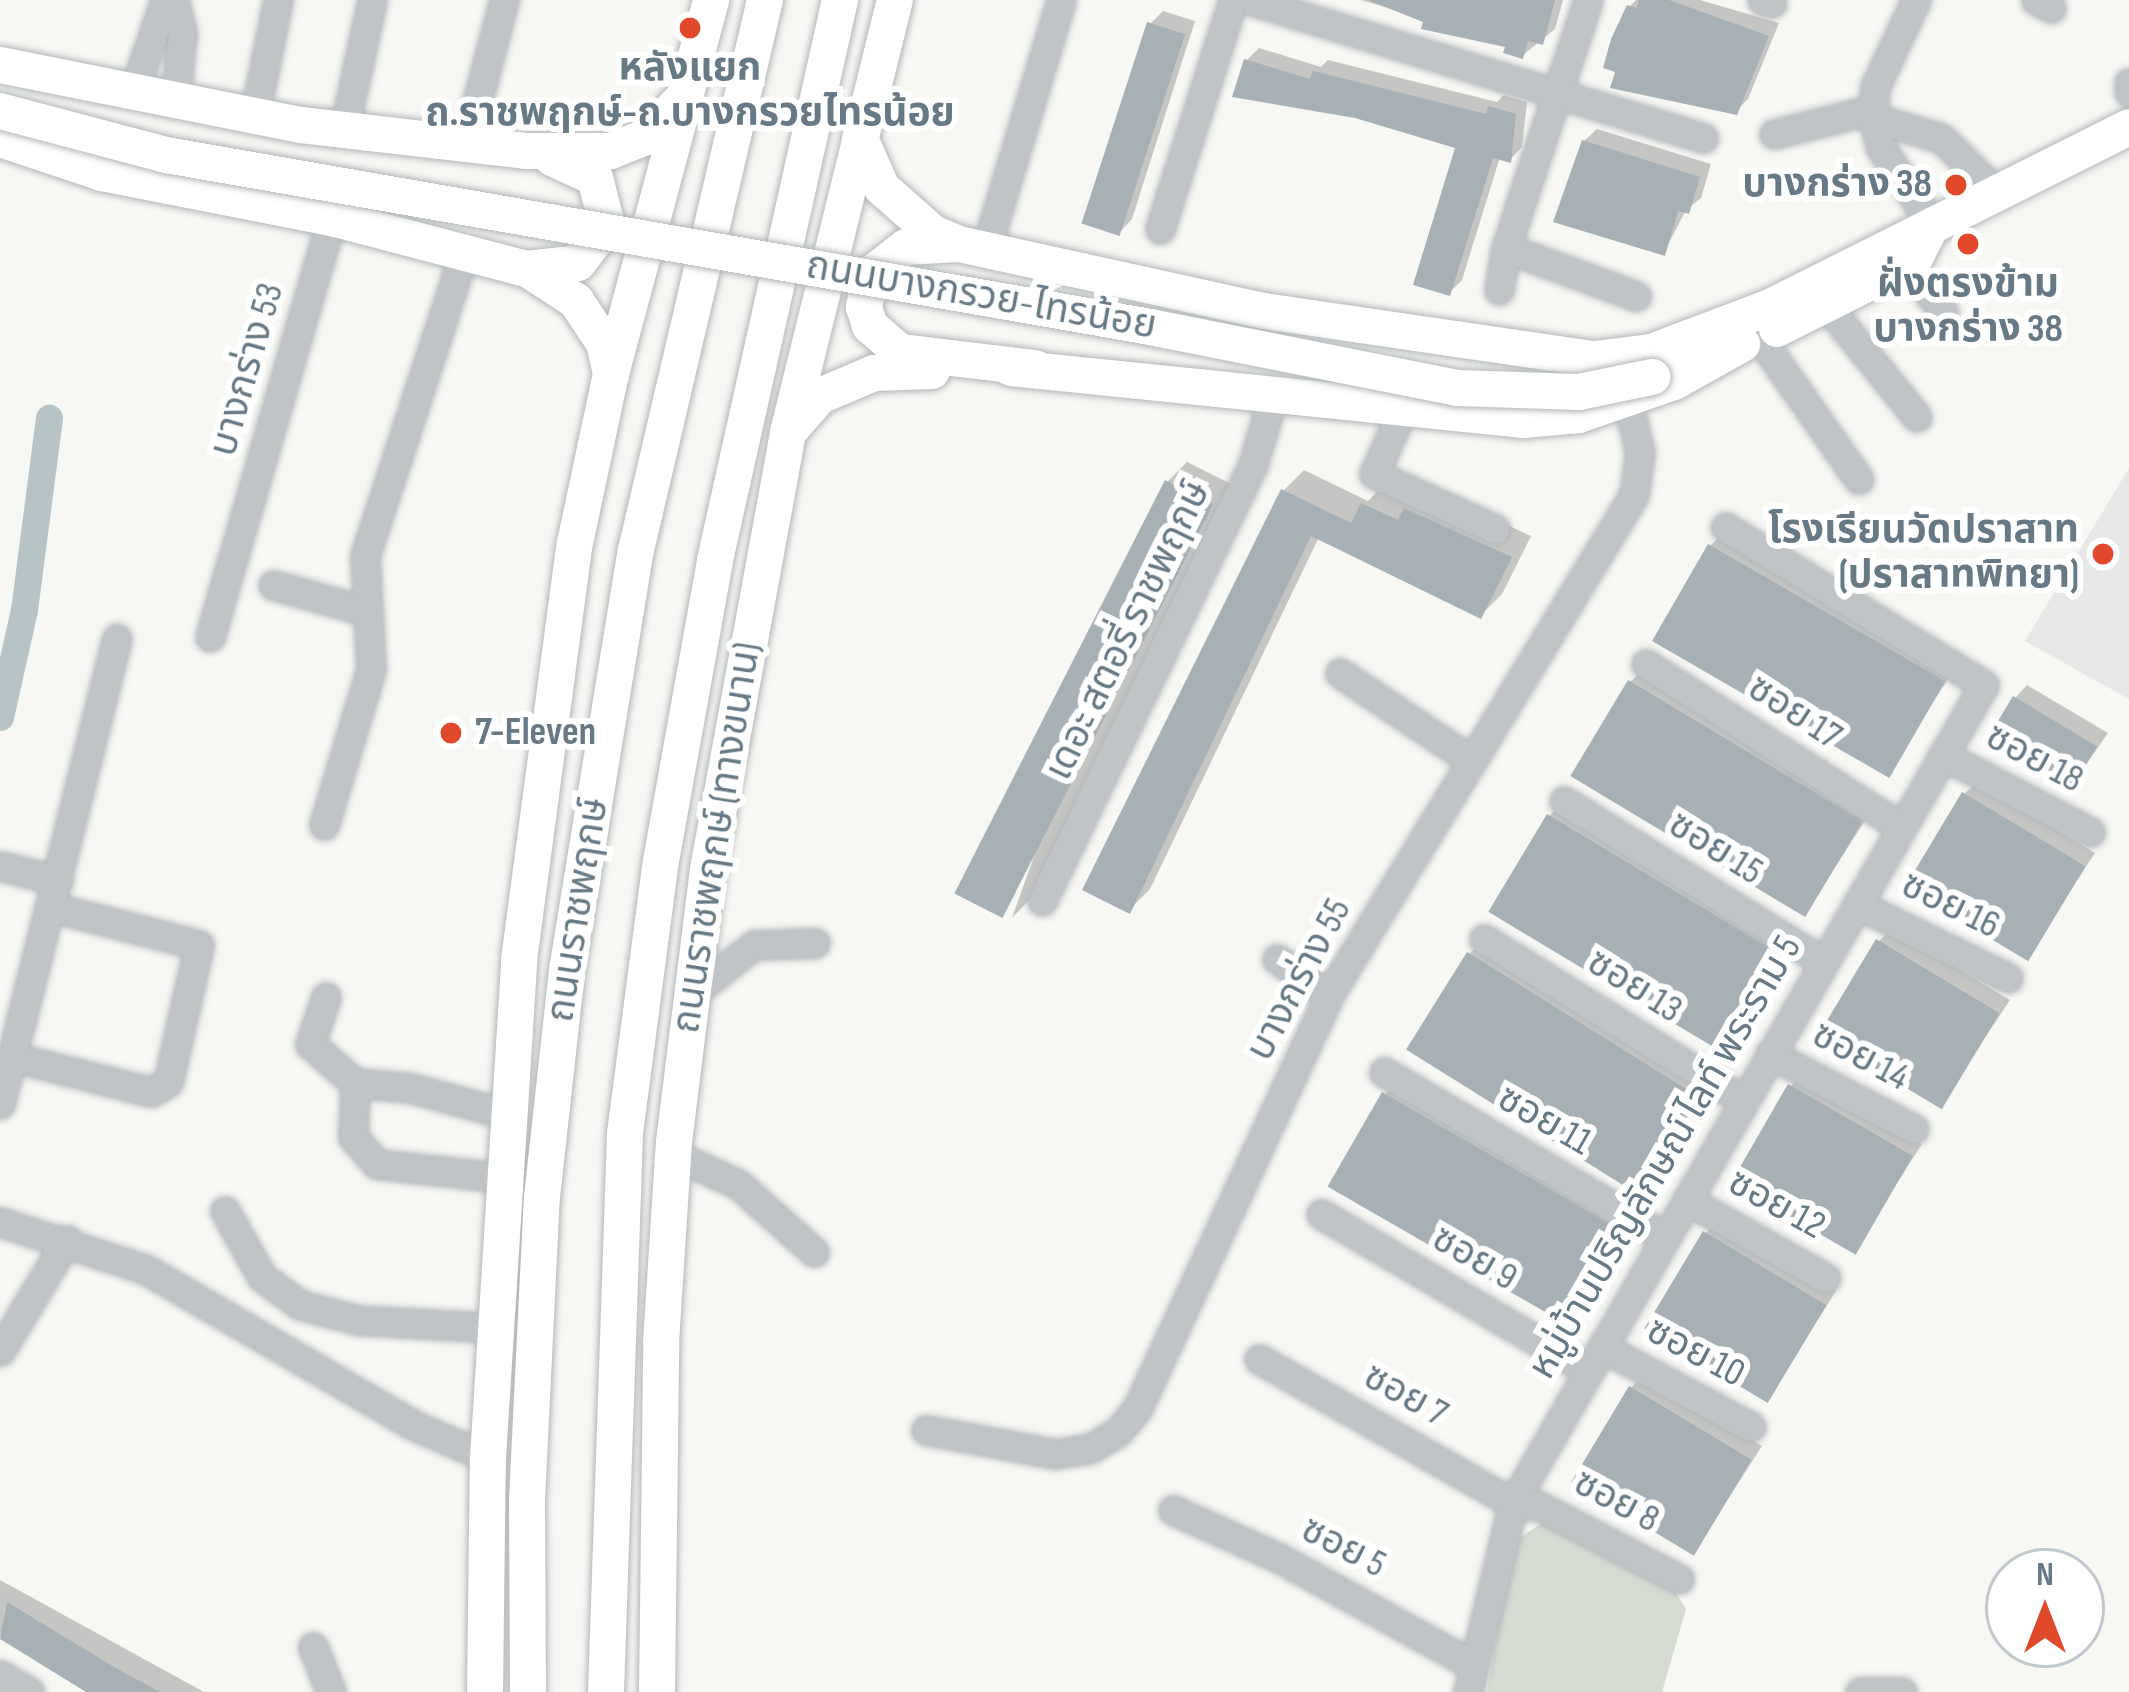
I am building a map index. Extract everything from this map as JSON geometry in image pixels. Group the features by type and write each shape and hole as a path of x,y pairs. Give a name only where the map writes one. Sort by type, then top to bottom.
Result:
{"main road":[{"path":"485,1692 488,1458 506,1114 572,566 610,374 711,0"},
{"name":"ถนนราชพฤกษ์","path":"528,1692 540,1218 567,970 636,550 765,0"},
{"name":"ถนนราชพฤกษ์","path":"606,1692 626,1133 662,860 715,560 840,0"},
{"name":"ถนนราชพฤกษ์ (ทางขนาน)","path":"657,1692 661,1342 674,1149 693,993 753,604 788,432 896,0"},
{"path":"1,92 135,88 344,130 525,152 611,151 646,137 687,92"},
{"name":"ถนนบางกรวย-ไทรน้อย","path":"1,92 166,155 1150,327 1457,388 1579,392 1642,380 1827,306 2000,196 2129,127"},
{"path":"860,138 882,188 933,233 973,247 1264,311 1595,359 1652,352 1780,302"},
{"path":"0,139 102,173 332,218 526,269 576,301 604,344 610,374"},
{"path":"525,152 595,178 607,225 578,263 526,269"},
{"name":"ถนนบางกรวย-ไทรน้อย","path":"1642,380 1899,238 1923,243"},
{"path":"973,247 888,254 864,292 870,326 883,342 919,357 1275,390 1523,420 1579,416 1642,380"},
{"path":"788,432 820,397 874,373 1035,368"},
{"path":"662,860 674,1149"},
{"path":"504,1187 567,970"}],"street":[{"path":"135,88 165,0"},
{"path":"174,0 182,33 176,96"},
{"path":"255,114 278,0"},
{"path":"344,130 372,0"},
{"path":"465,148 504,0"},
{"path":"973,247 1061,0"},
{"path":"1160,229 1232,0"},
{"path":"1249,0 1704,138"},
{"path":"1499,290 1506,248 1588,0"},
{"path":"1916,0 1875,87 1874,113 1881,148 1923,243 1943,311"},
{"path":"1774,134 1874,113 1941,138 2000,196"},
{"name":"บางกร่าง 53","path":"210,637 332,218"},
{"path":"1506,248 1636,296"},
{"path":"324,825 370,668 365,556 465,250"},
{"path":"1827,306 1917,417"},
{"path":"1750,340 1859,480"},
{"name":"บางกร่าง 55","path":"926,1430 1055,1454 1118,1432 1138,1407 1329,995 1634,495 1642,380"},
{"name":"เดอะ สตอรี่ ราชพฤกษ์","path":"1042,901 1253,464 1275,390"},
{"path":"1404,407 1374,474 1495,529"},
{"name":"หมู่บ้านปริญลักษณ์ ไลท์ พระราม 5","path":"1469,1678 1513,1504 1984,685 1725,527"},
{"path":"273,585 367,611"},
{"path":"0,1104 117,638"},
{"name":"ซอย 17","path":"1646,664 1901,827"},
{"path":"1340,674 1469,759"},
{"name":"ซอย 18","path":"1943,755 2090,832"},
{"name":"ซอย 15","path":"1564,801 1824,962"},
{"path":"0,866 55,894 199,945 168,1082 151,1092 12,1057"},
{"name":"ซอย 16","path":"1857,904 2008,978"},
{"name":"ซอย 13","path":"1484,939 1744,1101"},
{"path":"693,993 754,946 815,943"},
{"path":"1277,958 1329,995"},
{"path":"326,997 310,1044 355,1083 411,1088 506,1114"},
{"name":"ซอย 14","path":"1770,1054 1914,1130"},
{"name":"ซอย 11","path":"1384,1072 1665,1237"},
{"path":"355,1083 353,1137 377,1164 504,1187"},
{"path":"674,1149 738,1184 814,1252"},
{"name":"ซอย 12","path":"1687,1200 1826,1278"},
{"path":"225,1211 262,1277 300,1305 358,1320 496,1328"},
{"name":"ซอย 9","path":"1321,1214 1595,1359"},
{"path":"0,1222 68,1240 145,1269 411,1424 488,1458"},
{"path":"0,1351 68,1240"},
{"name":"ซอย 7","path":"1259,1359 1513,1504"},
{"name":"ซอย 10","path":"1595,1359 1751,1426"},
{"name":"ซอย 8","path":"1513,1504 1539,1506 1679,1579"},
{"name":"ซอย 5","path":"1173,1510 1281,1559 1469,1678"},
{"path":"313,1647 331,1692"},
{"path":"0,1675 29,1692"},
{"path":"1860,1692 1902,1692"}],"shaded area":[{"name":"โรงเรียนวัดปราสาท (ปราสาทพิทยา)","path":"2129,468 2129,699 2025,641"},
{"path":"1542,1523 1670,1584 1686,1609 1662,1692 1487,1692 1513,1542"}],"building":[{"path":"1368,0 1555,0 1543,45 1528,41 1523,59 1503,53 1505,47 1421,29 1423,22"},
{"path":"1639,0 1669,0 1769,36 1737,115 1610,88 1615,72 1603,68 1611,39 1627,5 1637,8"},
{"path":"1147,22 1185,34 1120,236 1081,224"},
{"path":"1244,59 1310,79 1313,71 1486,114 1488,106 1516,114 1511,163 1493,158 1450,296 1413,285 1455,148 1355,118 1232,97"},
{"path":"1582,140 1700,177 1689,214 1678,211 1665,256 1553,222"},
{"path":"1165,480 1213,505 1002,918 954,893"},
{"path":"1281,489 1351,523 1361,503 1398,520 1404,508 1512,557 1481,619 1311,536 1130,914 1082,890"},
{"path":"1708,544 1945,681 1889,778 1652,641"},
{"path":"1628,680 1863,821 1805,917 1570,776"},
{"path":"2013,696 2097,746 2071,789 1987,739"},
{"path":"1962,792 2085,866 2028,961 1905,887"},
{"path":"1547,814 1782,955 1723,1053 1488,912"},
{"path":"1876,939 1999,1013 1942,1109 1818,1035"},
{"path":"1467,952 1699,1097 1638,1194 1406,1050"},
{"path":"1788,1084 1913,1156 1856,1255 1731,1183"},
{"path":"1382,1092 1622,1230 1567,1325 1328,1186"},
{"path":"1703,1231 1826,1305 1768,1403 1644,1329"},
{"path":"1629,1386 1752,1460 1694,1556 1571,1482"},
{"path":"7,1602 160,1692 86,1692 0,1639"}],"waterway":[{"path":"0,717 24,610 49,418"}],"place":[{"name":"หลังแยก ถ.ราชพฤกษ์-ถ.บางกรวยไทรน้อย","path":"690,28"},
{"name":"บางกร่าง 38","path":"1956,185"},
{"name":"ฝั่งตรงข้าม บางกร่าง 38","path":"1968,244"},
{"name":"โรงเรียนวัดปราสาท (ปราสาทพิทยา)","path":"2103,554"},
{"name":"7-Eleven","path":"451,733"}]}
